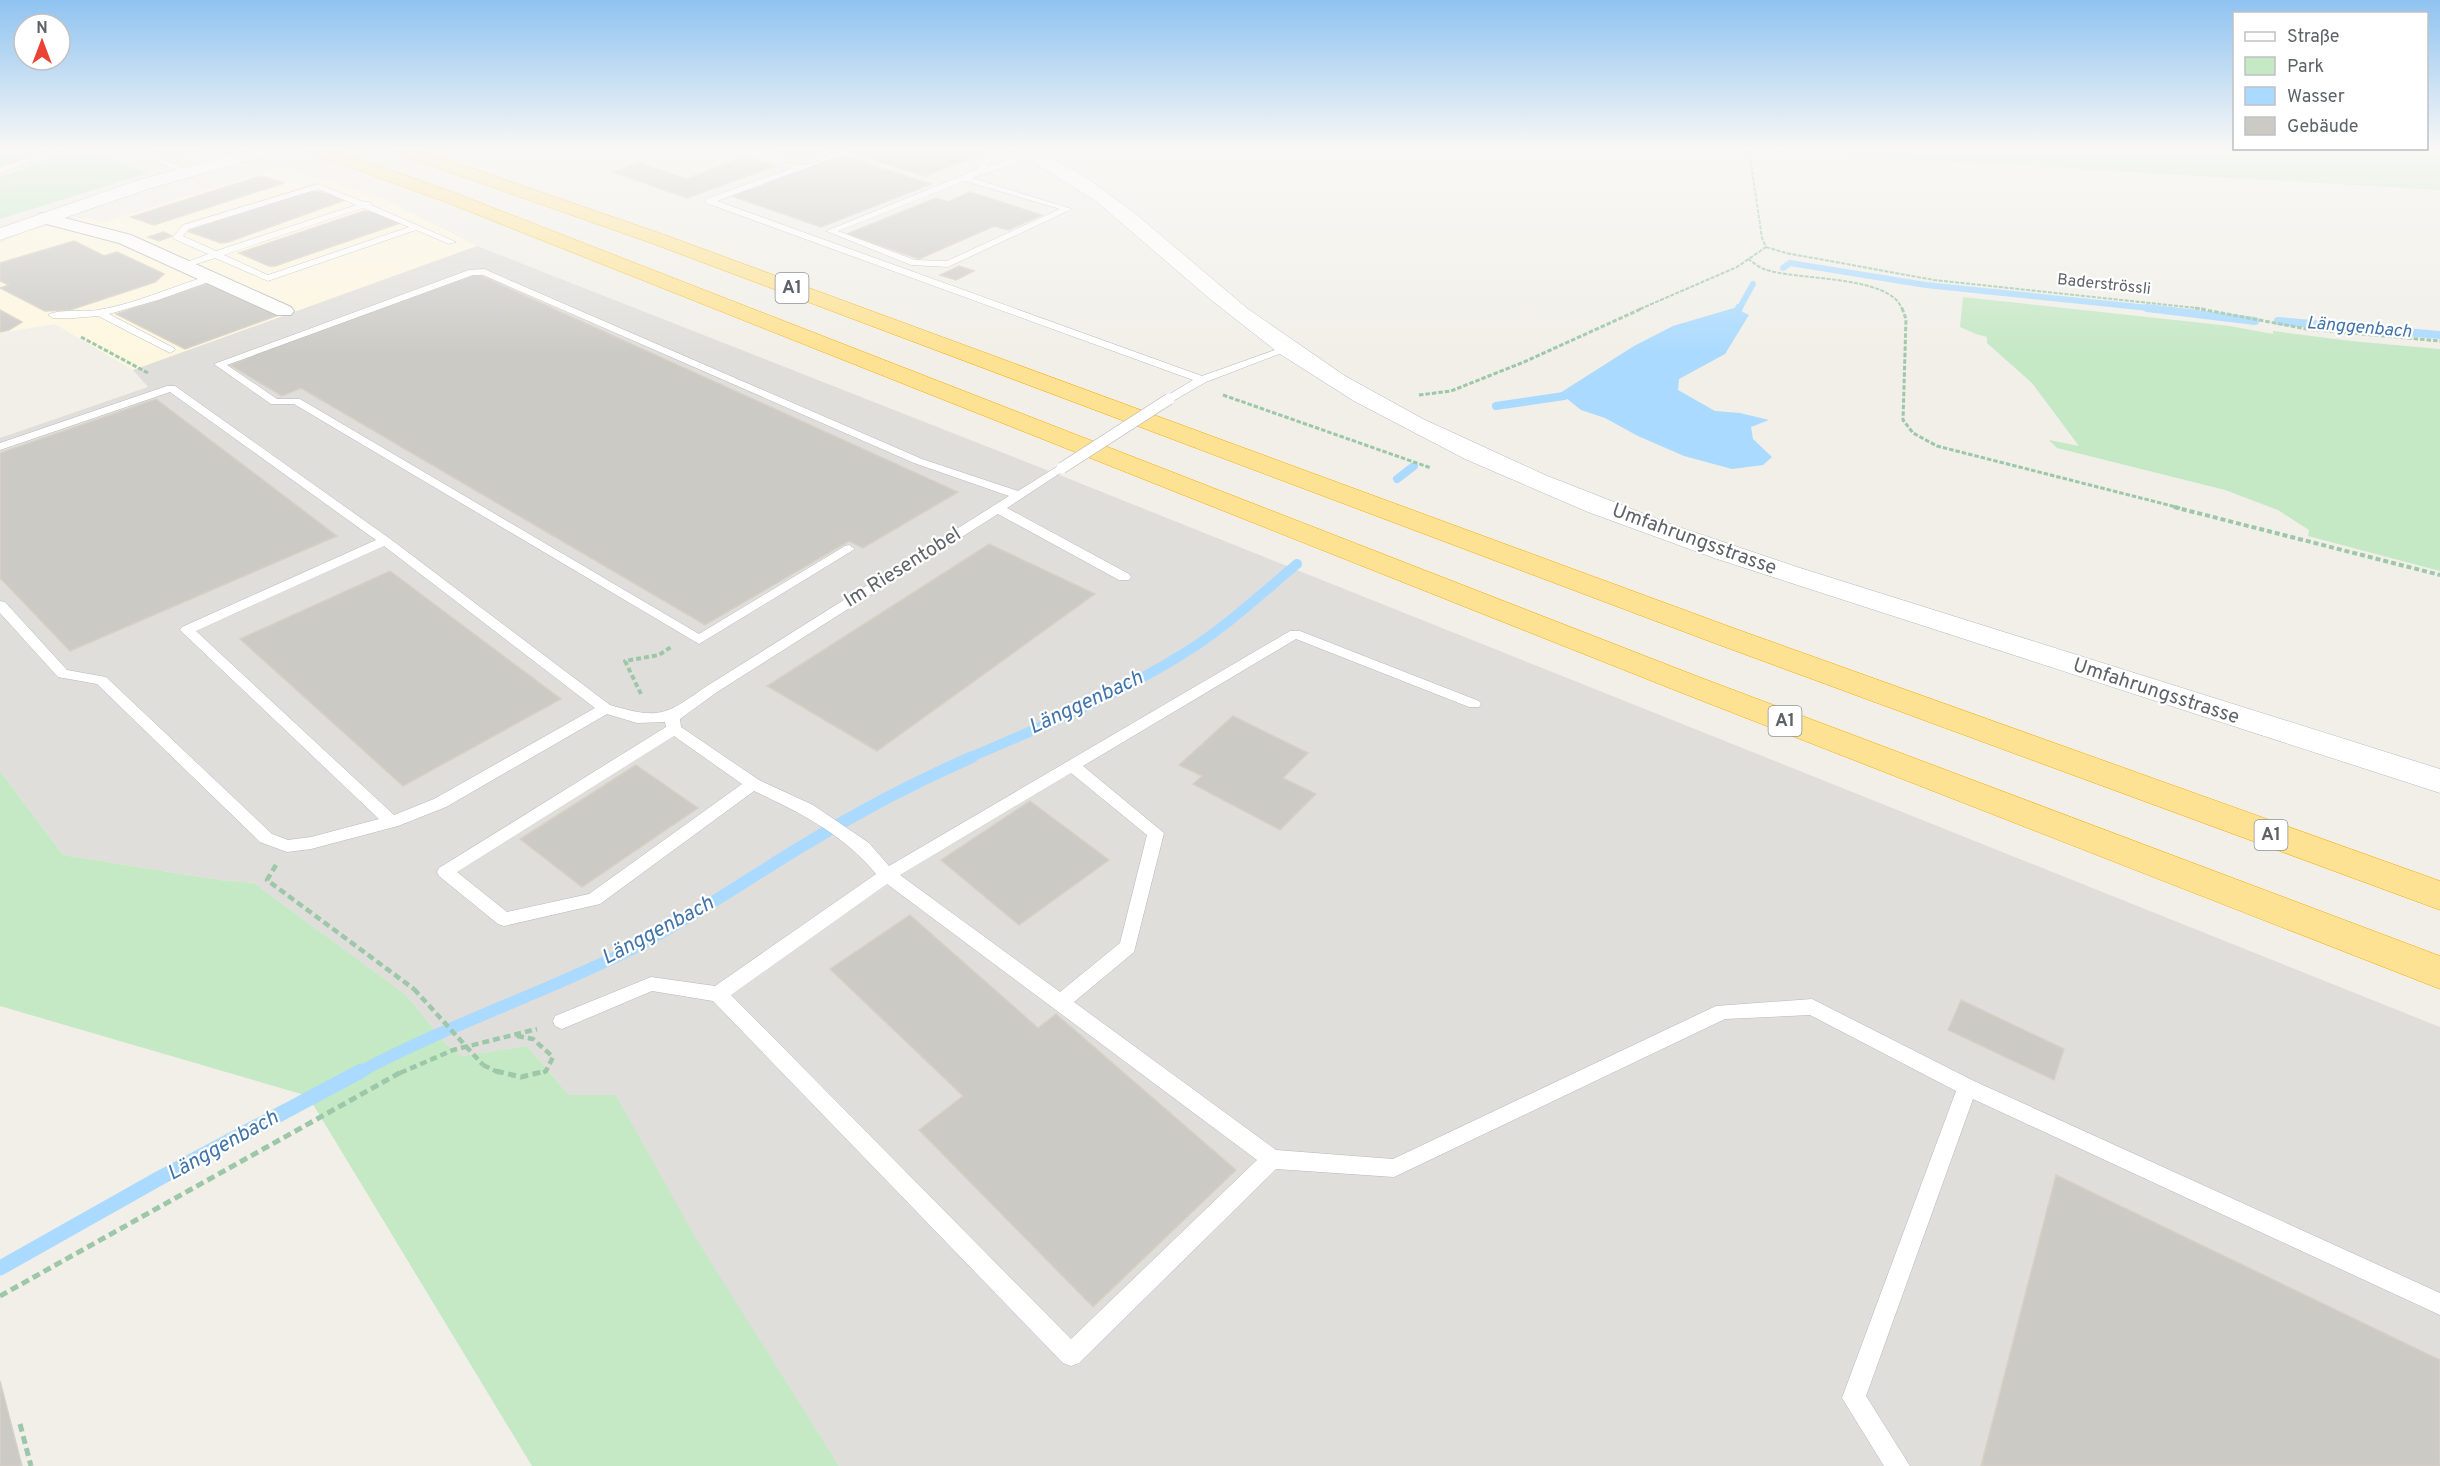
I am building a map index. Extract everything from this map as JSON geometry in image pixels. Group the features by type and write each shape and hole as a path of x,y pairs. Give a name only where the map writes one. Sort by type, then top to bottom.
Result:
{"highway":[{"name":"A1","path":"504,218 1710,692 2440,973"},
{"name":"A1","path":"598,218 1725,636 2440,896"}],"main road":[{"path":"0,234 44,218"},
{"name":"Umfahrungsstrasse","path":"1130,218 1217,295 1287,349 1355,392 1436,435 1555,489 1678,536 1882,604 2440,781"}],"street":[{"path":"47,218 125,239 284,310"}],"lane":[{"path":"214,218 186,227 177,237 268,278 417,227"},
{"path":"184,265 323,218"},
{"path":"398,218 452,242"},
{"path":"756,218 1197,382"},
{"path":"862,218 830,231 914,263 948,264 1047,218"},
{"path":"849,549 699,640 296,401 275,402 219,364 472,272 484,272 918,461 1018,495"},
{"path":"53,315 78,317 102,314 214,278"},
{"path":"102,314 170,350"},
{"name":"Im Riesentobel","path":"753,784 594,898 504,919 445,872 997,508 1169,399 1197,382 1287,349"},
{"path":"0,447 171,388 385,541 605,708 637,718 673,723 753,784 807,809 863,847 888,875 1272,1160 1394,1168 1723,1011 1812,1007 1967,1088 2440,1304"},
{"path":"997,508 1124,577"},
{"path":"385,541 187,630 392,822"},
{"path":"0,605 63,674 101,680 266,838 287,846 311,843 392,822 440,803 605,708"},
{"path":"718,994 888,875 1295,634 1474,704"},
{"path":"1060,1003 1128,947 1156,833 1072,766"},
{"path":"562,1021 651,984 718,994 1071,1355 1272,1160"},
{"path":"1898,1466 1854,1398 1967,1088"}],"path":[{"path":"1414,396 1451,391 1524,362 1737,267 1766,247 1759,218"},
{"name":"Baderströssli","path":"1766,247 1786,254 1934,280 2176,305 2227,312 2307,329 2440,341"},
{"path":"1748,259 1764,269 1875,288 1899,302 1906,319 1903,420 1907,430 1917,438 1948,449 2440,575"},
{"path":"78,317 62,326 141,368 171,388"},
{"path":"1197,382 1431,468"},
{"path":"637,718 642,698 626,661 659,655 690,635"},
{"path":"287,846 267,880 414,989 483,1065 508,1077 530,1078 546,1071 553,1057 533,1039 516,1036"},
{"path":"0,1296 412,1066 453,1050 516,1036 562,1021"},
{"path":"20,1424 31,1466"}],"shaded area":[{"path":"78,218 105,222 116,218 422,218 477,246 133,370 55,324 0,333 0,243 28,231"},
{"path":"477,246 1067,478 2440,1027 2440,1466 839,1466 694,1237 616,1095 569,1095 527,1046 462,1056 446,1044 406,995 254,883 219,880 63,855 0,771 0,438 148,387 133,370"}],"green space":[{"path":"1963,297 2230,326 2273,334 2273,331 2440,349 2440,571 2308,536 2309,530 2278,510 2225,490 2057,448 2049,440 2079,446 2032,383 1987,343 1987,337 1960,327"},
{"path":"0,771 63,855 219,880 254,883 406,995 446,1044 462,1056 527,1046 569,1095 616,1095 695,1237 839,1466 532,1466 308,1096 0,1006"}],"water":[{"path":"1734,308 1749,315 1725,354 1679,379 1678,390 1715,411 1740,413 1769,420 1751,427 1753,439 1772,457 1763,465 1732,469 1684,456 1638,436 1605,418 1581,410 1560,393 1634,346 1673,326"}],"building":[{"path":"135,218 174,218 154,225"},
{"path":"224,218 294,218 221,243 187,231"},
{"path":"342,218 392,218 400,223 275,266 269,266 239,253"},
{"path":"796,218 843,218 821,227"},
{"path":"886,218 1034,218 1008,230 994,226 919,259 847,234"},
{"path":"163,232 172,236 159,241 148,237"},
{"path":"74,241 104,256 117,252 164,274 155,282 70,310 45,311 0,288 9,285 0,281 0,263"},
{"path":"959,266 974,271 956,280 940,275"},
{"path":"477,274 958,492 863,548 849,541 705,625 301,388 282,396 230,365 246,359 243,357"},
{"path":"209,283 279,315 185,349 116,314"},
{"path":"0,310 22,322 9,330 0,332"},
{"path":"156,399 337,536 70,651 0,578 0,453"},
{"path":"989,544 1095,594 877,751 767,686"},
{"path":"390,571 561,699 403,786 240,639"},
{"path":"1233,716 1308,753 1283,778 1316,794 1280,830 1193,784 1202,776 1179,765"},
{"path":"636,765 698,808 582,887 520,839"},
{"path":"1030,801 1109,860 1019,925 941,860"},
{"path":"910,915 1038,1028 1056,1014 1236,1170 1093,1307 919,1130 963,1096 830,969"},
{"path":"1961,1000 2064,1049 2054,1080 1948,1030"},
{"path":"2056,1175 2440,1360 2440,1466 1981,1466"},
{"path":"0,1381 22,1466 0,1466"}],"waterway":[{"path":"1783,268 1790,263 1926,285 2159,309"},
{"path":"1739,309 1753,284"},
{"path":"2147,308 2255,321"},
{"name":"Länggenbach","path":"2278,321 2440,335"},
{"path":"1496,406 1564,396"},
{"path":"1397,479 1414,466"},
{"name":"Länggenbach","path":"969,758 1080,709 1160,668 1215,632 1297,564"},
{"name":"Länggenbach","path":"358,1073 426,1040 632,949 696,913 841,823 906,788 972,757"},
{"name":"Länggenbach","path":"0,1268 158,1179 361,1071"}]}
